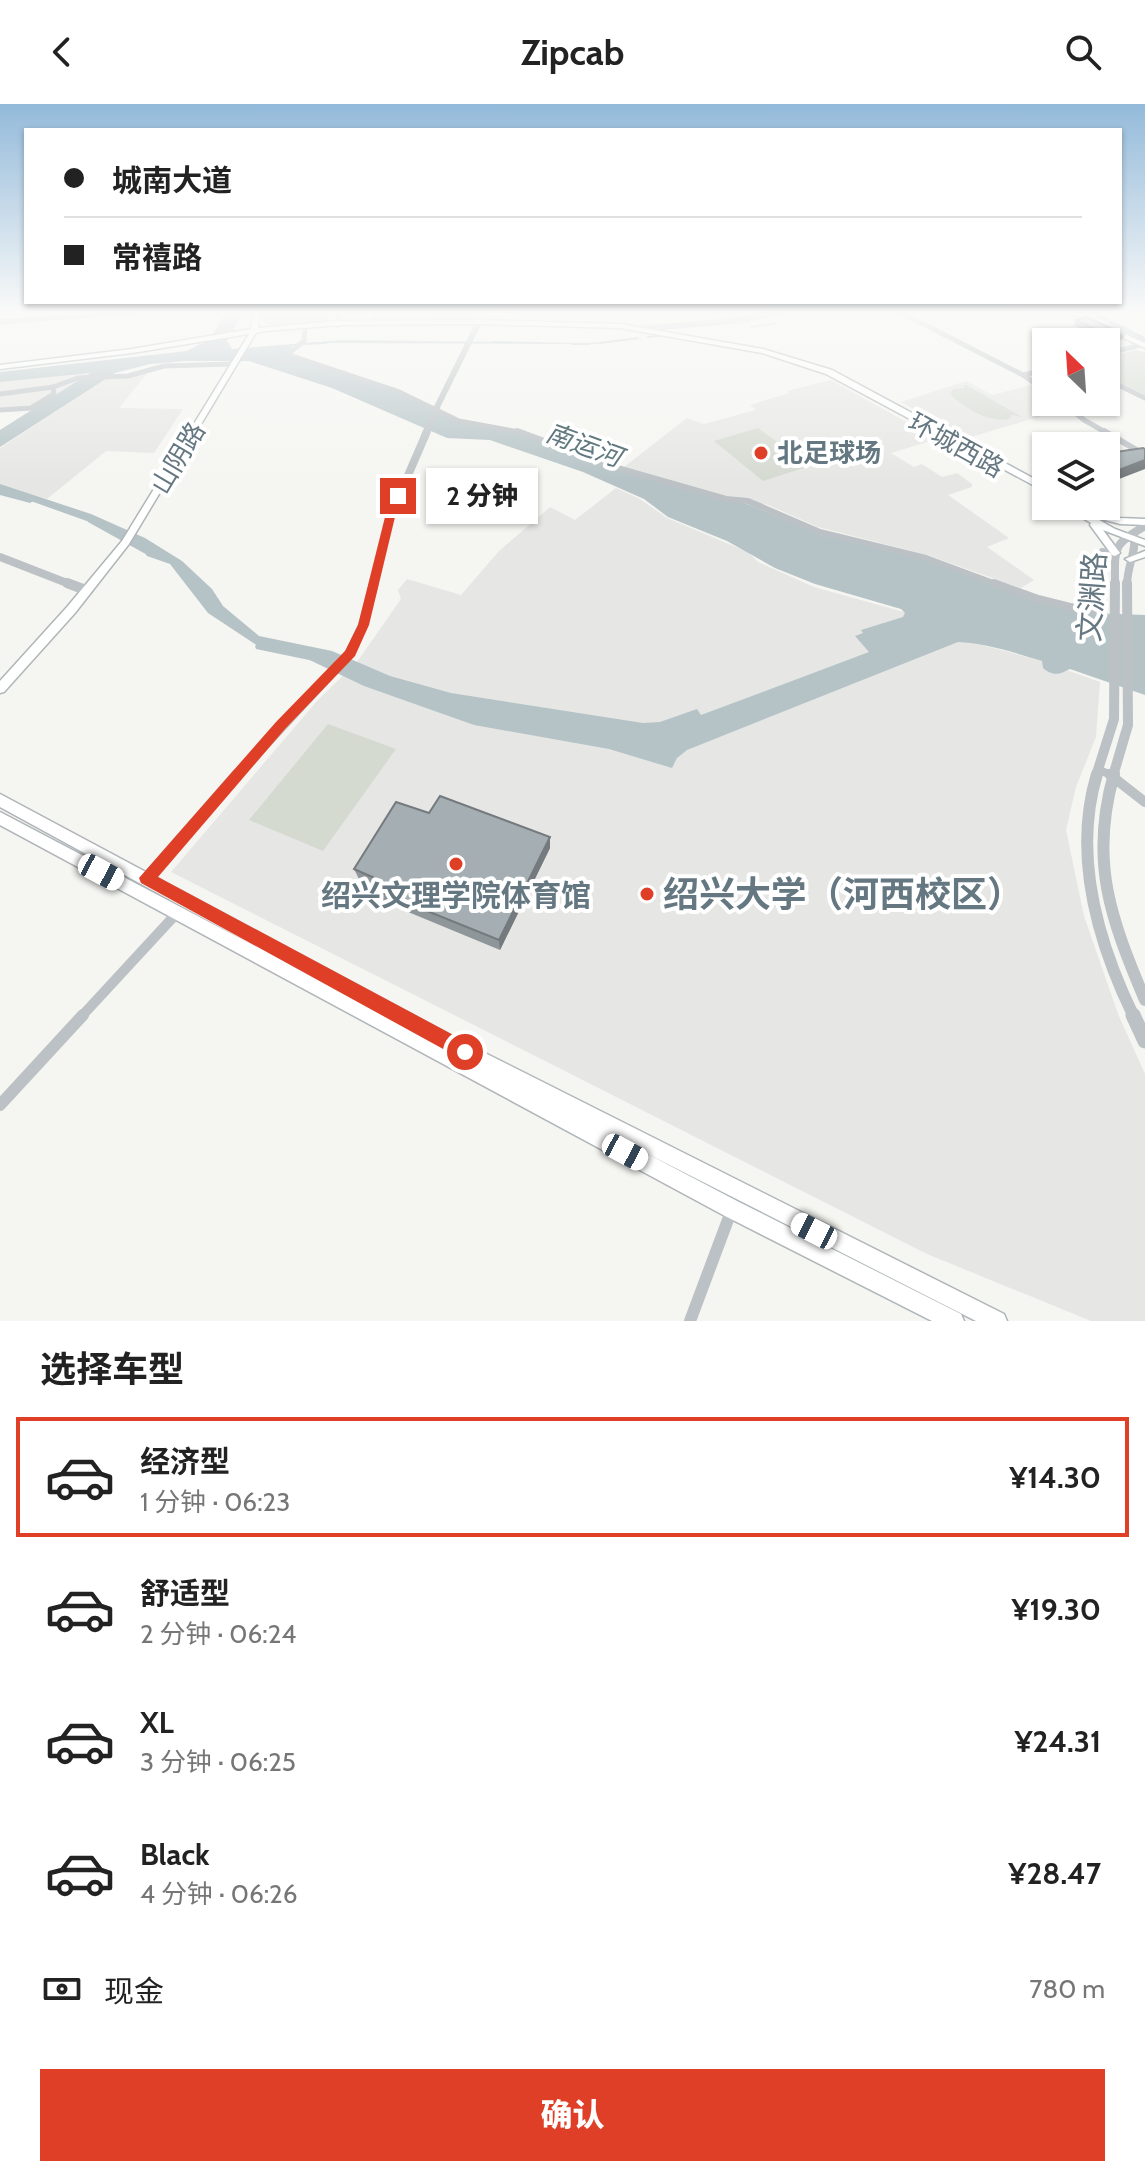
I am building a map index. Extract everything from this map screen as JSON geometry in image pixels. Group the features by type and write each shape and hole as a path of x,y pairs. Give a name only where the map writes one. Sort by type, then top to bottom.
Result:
{"main road":[{"name":"山阴路","path":"0,689 71,610 126,538 230,369"},
{"name":"环城西路","path":"810,369 830,376 1032,484"},
{"path":"1088,520 1104,535 1115,553"},
{"path":"1101,520 1138,538"},
{"path":"1115,520 1145,524"},
{"name":"山阴路","path":"0,680 126,538"},
{"path":"1130,559 1145,554"},
{"path":"0,800 954,1321"},
{"path":"0,818 177,913 735,1201 997,1321"}],"street":[{"path":"0,394 150,369"},
{"path":"330,369 397,391 450,418 521,432 633,473 726,499 748,501 820,532 926,558 1038,599 1086,611 1094,610 1102,582 1102,551 1115,553"},
{"path":"147,878 281,725 350,653 363,625 390,517 456,369"},
{"path":"1011,369 1032,381"},
{"path":"1023,375 1032,373"},
{"path":"1120,386 1145,398"},
{"path":"0,410 35,407 54,394 53,387"},
{"path":"1079,416 1145,455"},
{"path":"1138,538 1145,524"},
{"name":"文渊路","path":"1145,1000 1117,933 1101,858 1114,776 1128,725 1127,598 1130,559 1138,538 1121,540 1115,553 1114,720 1093,786 1085,851 1097,925 1119,987 1145,1041"},
{"path":"0,557 83,589"},
{"path":"1099,770 1114,776 1145,802"},
{"path":"0,1105 177,913"},
{"path":"690,1321 735,1201"}],"shaded area":[{"path":"29,369 131,369 115,373 0,447 0,430 90,373 0,382 0,372"},
{"path":"273,369 333,369 393,391 454,420 506,429 750,505 821,535 924,558 1088,613 1145,615 1145,695 1070,669 1050,673 1043,668 1042,661 1011,652 958,642 687,750 677,758 672,768 609,749 474,725 364,686 295,653 261,648 208,613 170,564 147,556 140,544 98,525 0,490 0,484 91,514 145,538 182,561 212,589 223,606 259,636 332,651 390,676 451,693 643,723 660,722 697,709 701,715 869,652 855,636 863,633 861,630 903,617 905,613 901,609 815,584 775,568 727,541 668,517 644,499 583,472 490,440 447,438 332,388"},
{"path":"1120,369 1145,369 1145,395 1120,383"},
{"path":"149,371 119,408 183,409 154,453 106,451 47,499 0,486 0,448 105,379"},
{"path":"88,374 32,410 0,411 0,382"},
{"path":"831,380 937,439 891,453 914,467 922,464 942,477 957,473 972,484 972,487 948,495 1009,538 987,547 1034,580 1021,588 927,555 818,527 768,505 721,497 624,467 687,418 704,424 756,410 750,405 789,393 787,391"},
{"path":"966,381 992,395 1032,385 1032,416 1041,416 967,438 901,402"},
{"path":"963,385 1022,417 1012,415 1009,419 993,419 970,409 950,394 953,389 965,388"},
{"name":"北足球场","path":"758,428 810,466 763,481 714,441"},
{"name":"绍兴大学（河西校区）","path":"616,488 640,499 667,518 748,552 758,562 814,587 904,612 964,640 1038,660 1100,682 1096,737 1076,787 1066,830 1084,916 1118,1014 1145,1074 1145,1321 1091,1321 927,1254 171,872 317,701 357,662 401,599 398,590 407,579 461,595 499,551 550,507 575,520"},
{"path":"328,724 396,749 323,851 249,820"}],"building":[{"path":"1143,448 1145,460 1120,470 1120,451"},
{"name":"绍兴文理学院体育馆","path":"440,796 550,837 499,940 380,892 386,883 354,869 396,802 429,813"}],"waterway":[{"path":"0,492 30,500"},
{"path":"92,520 155,554"},
{"path":"261,646 314,656"}],"place":[{"name":"北足球场","path":"761,453"},
{"name":"绍兴文理学院体育馆","path":"456,864"},
{"name":"绍兴大学（河西校区）","path":"647,894"}],"route":[{"path":"398,496 355,646 147,878 465,1052"}],"water label":[{"name":"南运河","path":"584,445"}]}
